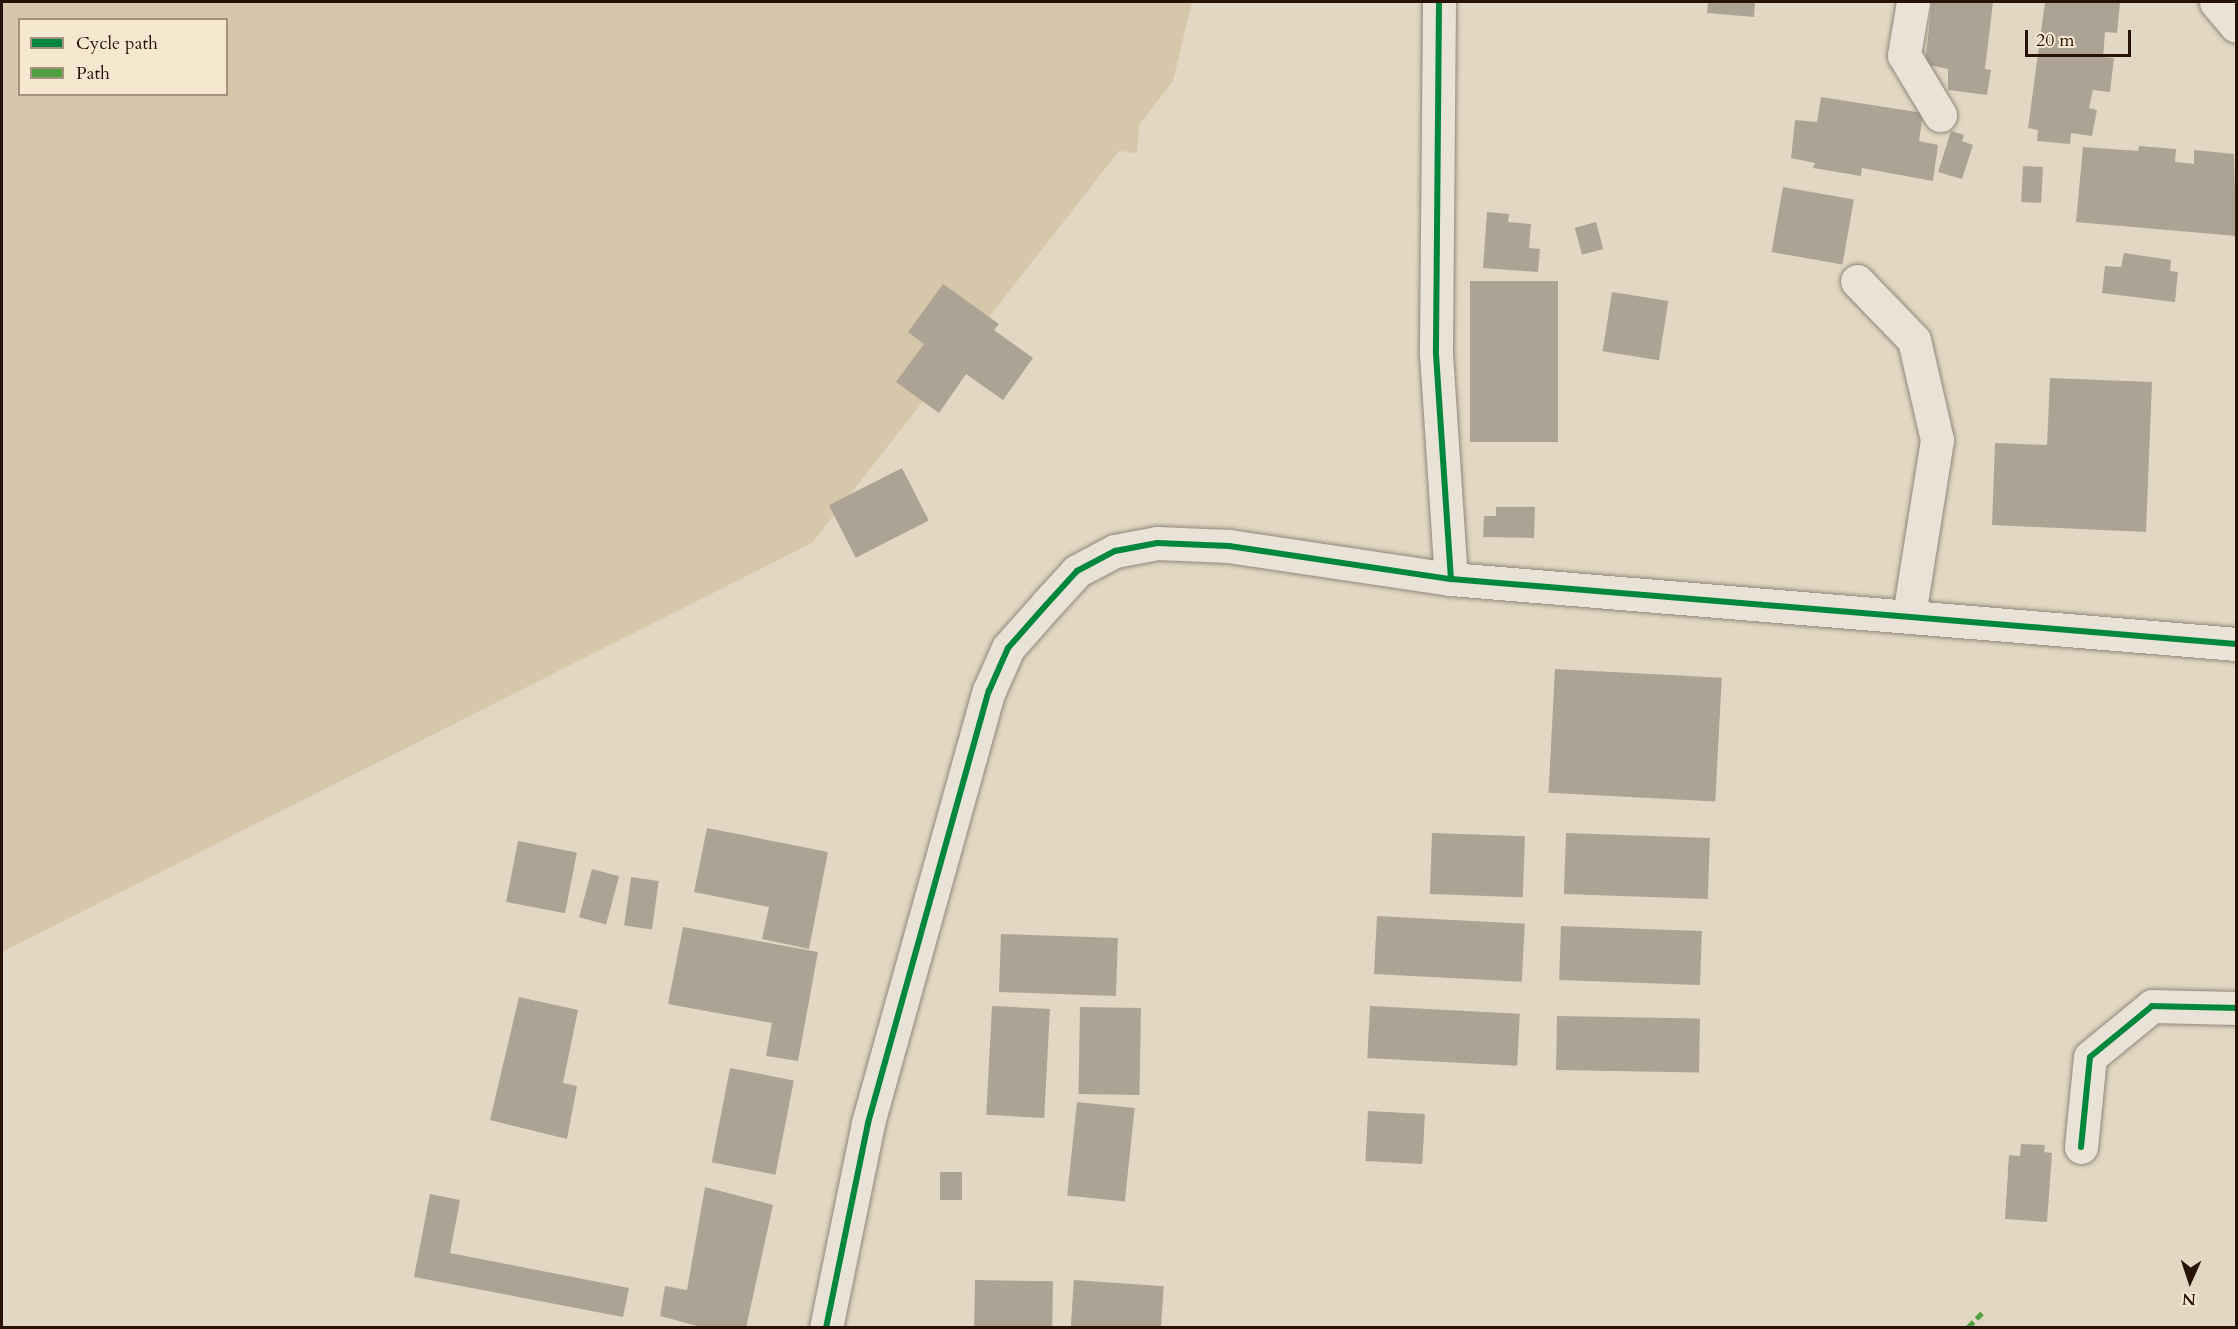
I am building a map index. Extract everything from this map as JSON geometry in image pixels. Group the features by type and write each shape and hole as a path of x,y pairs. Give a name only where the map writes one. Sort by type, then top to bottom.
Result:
{"street":[{"path":"1439,2 1436,354 1451,579"},
{"path":"1913,2 1904,55 1940,115"},
{"path":"2216,2 2236,26"},
{"path":"1857,281 1914,340 1937,440 1909,614"},
{"path":"826,1328 868,1123 989,691 1008,648 1077,571 1115,550 1157,543 1228,546 1451,579 1909,614 2236,644"},
{"path":"2081,1147 2090,1057 2152,1006 2236,1008"}],"shaded area":[{"path":"2,2 1192,2 1173,81 1139,125 1137,153 1119,151 812,543 2,952"}],"building":[{"path":"1708,2 1755,2 1754,17 1707,13"},
{"path":"1932,2 1993,2 1985,69 1991,70 1987,95 1948,90 1948,69 1925,64"},
{"path":"2045,2 2120,3 2117,33 2105,32 2103,57 2114,58 2110,92 2093,90 2089,108 2097,110 2092,136 2071,133 2070,144 2037,141 2038,130 2028,128"},
{"path":"1821,97 1923,113 1919,141 1938,145 1933,181 1862,168 1861,176 1813,168 1815,163 1791,158 1795,120 1817,122"},
{"path":"1951,131 1964,135 1962,141 1973,145 1962,179 1938,172"},
{"path":"2139,146 2176,149 2175,162 2194,164 2194,150 2234,154 2236,236 2076,222 2083,147 2138,151"},
{"path":"2023,166 2043,167 2041,203 2021,202"},
{"path":"1783,187 1854,200 1842,264 1772,252"},
{"path":"1487,212 1509,214 1508,222 1531,224 1529,248 1540,249 1538,272 1483,268"},
{"path":"1596,222 1603,249 1582,255 1575,228"},
{"path":"2124,253 2171,260 2170,271 2178,272 2175,302 2102,293 2105,266 2121,267"},
{"path":"1470,281 1558,281 1558,442 1470,442"},
{"path":"943,284 999,324 994,330 1033,358 1003,400 966,374 939,413 896,382 924,344 908,332"},
{"path":"1612,292 1668,301 1659,360 1603,351"},
{"path":"2050,378 2152,382 2146,532 1992,525 1995,443 2047,445"},
{"path":"902,468 929,521 856,558 829,505"},
{"path":"1496,507 1535,507 1534,538 1483,537 1484,516 1496,516"},
{"path":"1555,669 1722,678 1715,802 1549,793"},
{"path":"707,828 828,852 809,949 762,939 769,907 694,892"},
{"path":"1432,833 1525,836 1523,897 1430,894"},
{"path":"1566,833 1710,838 1708,899 1564,894"},
{"path":"518,841 577,852 565,913 506,902"},
{"path":"592,869 619,876 606,925 579,917"},
{"path":"631,877 659,881 652,929 624,926"},
{"path":"1377,916 1525,924 1522,982 1374,974"},
{"path":"1561,926 1702,931 1700,985 1559,980"},
{"path":"683,927 818,952 798,1061 766,1056 772,1023 668,1004"},
{"path":"1001,934 1118,938 1116,996 999,992"},
{"path":"519,997 578,1010 563,1083 577,1086 567,1139 490,1120"},
{"path":"992,1006 1050,1009 1044,1118 986,1115"},
{"path":"1370,1006 1520,1014 1517,1066 1367,1058"},
{"path":"1080,1007 1141,1008 1139,1095 1078,1094"},
{"path":"1557,1016 1700,1018 1699,1072 1556,1070"},
{"path":"730,1068 794,1080 775,1175 712,1162"},
{"path":"1077,1102 1135,1108 1125,1202 1067,1195"},
{"path":"1368,1111 1425,1114 1422,1164 1365,1161"},
{"path":"2021,1144 2045,1145 2044,1152 2052,1153 2047,1222 2005,1219 2009,1155 2020,1156"},
{"path":"940,1172 962,1172 962,1200 940,1200"},
{"path":"705,1187 773,1205 746,1328 705,1328 660,1316 665,1286 687,1290"},
{"path":"430,1194 460,1200 450,1253 629,1288 623,1317 414,1277"},
{"path":"975,1280 1053,1281 1052,1328 974,1328"},
{"path":"1074,1280 1164,1286 1161,1328 1071,1326"}],"marked path":[{"path":"1967,1328 1982,1313"}],"cycle path":[{"path":"1439,2 1436,354 1451,579"},
{"path":"826,1328 868,1123 989,691 1008,648 1046,605 1077,571 1115,551 1157,543 1229,546 1451,579 2236,644"},
{"path":"2081,1147 2090,1057 2152,1006 2236,1008"}]}
